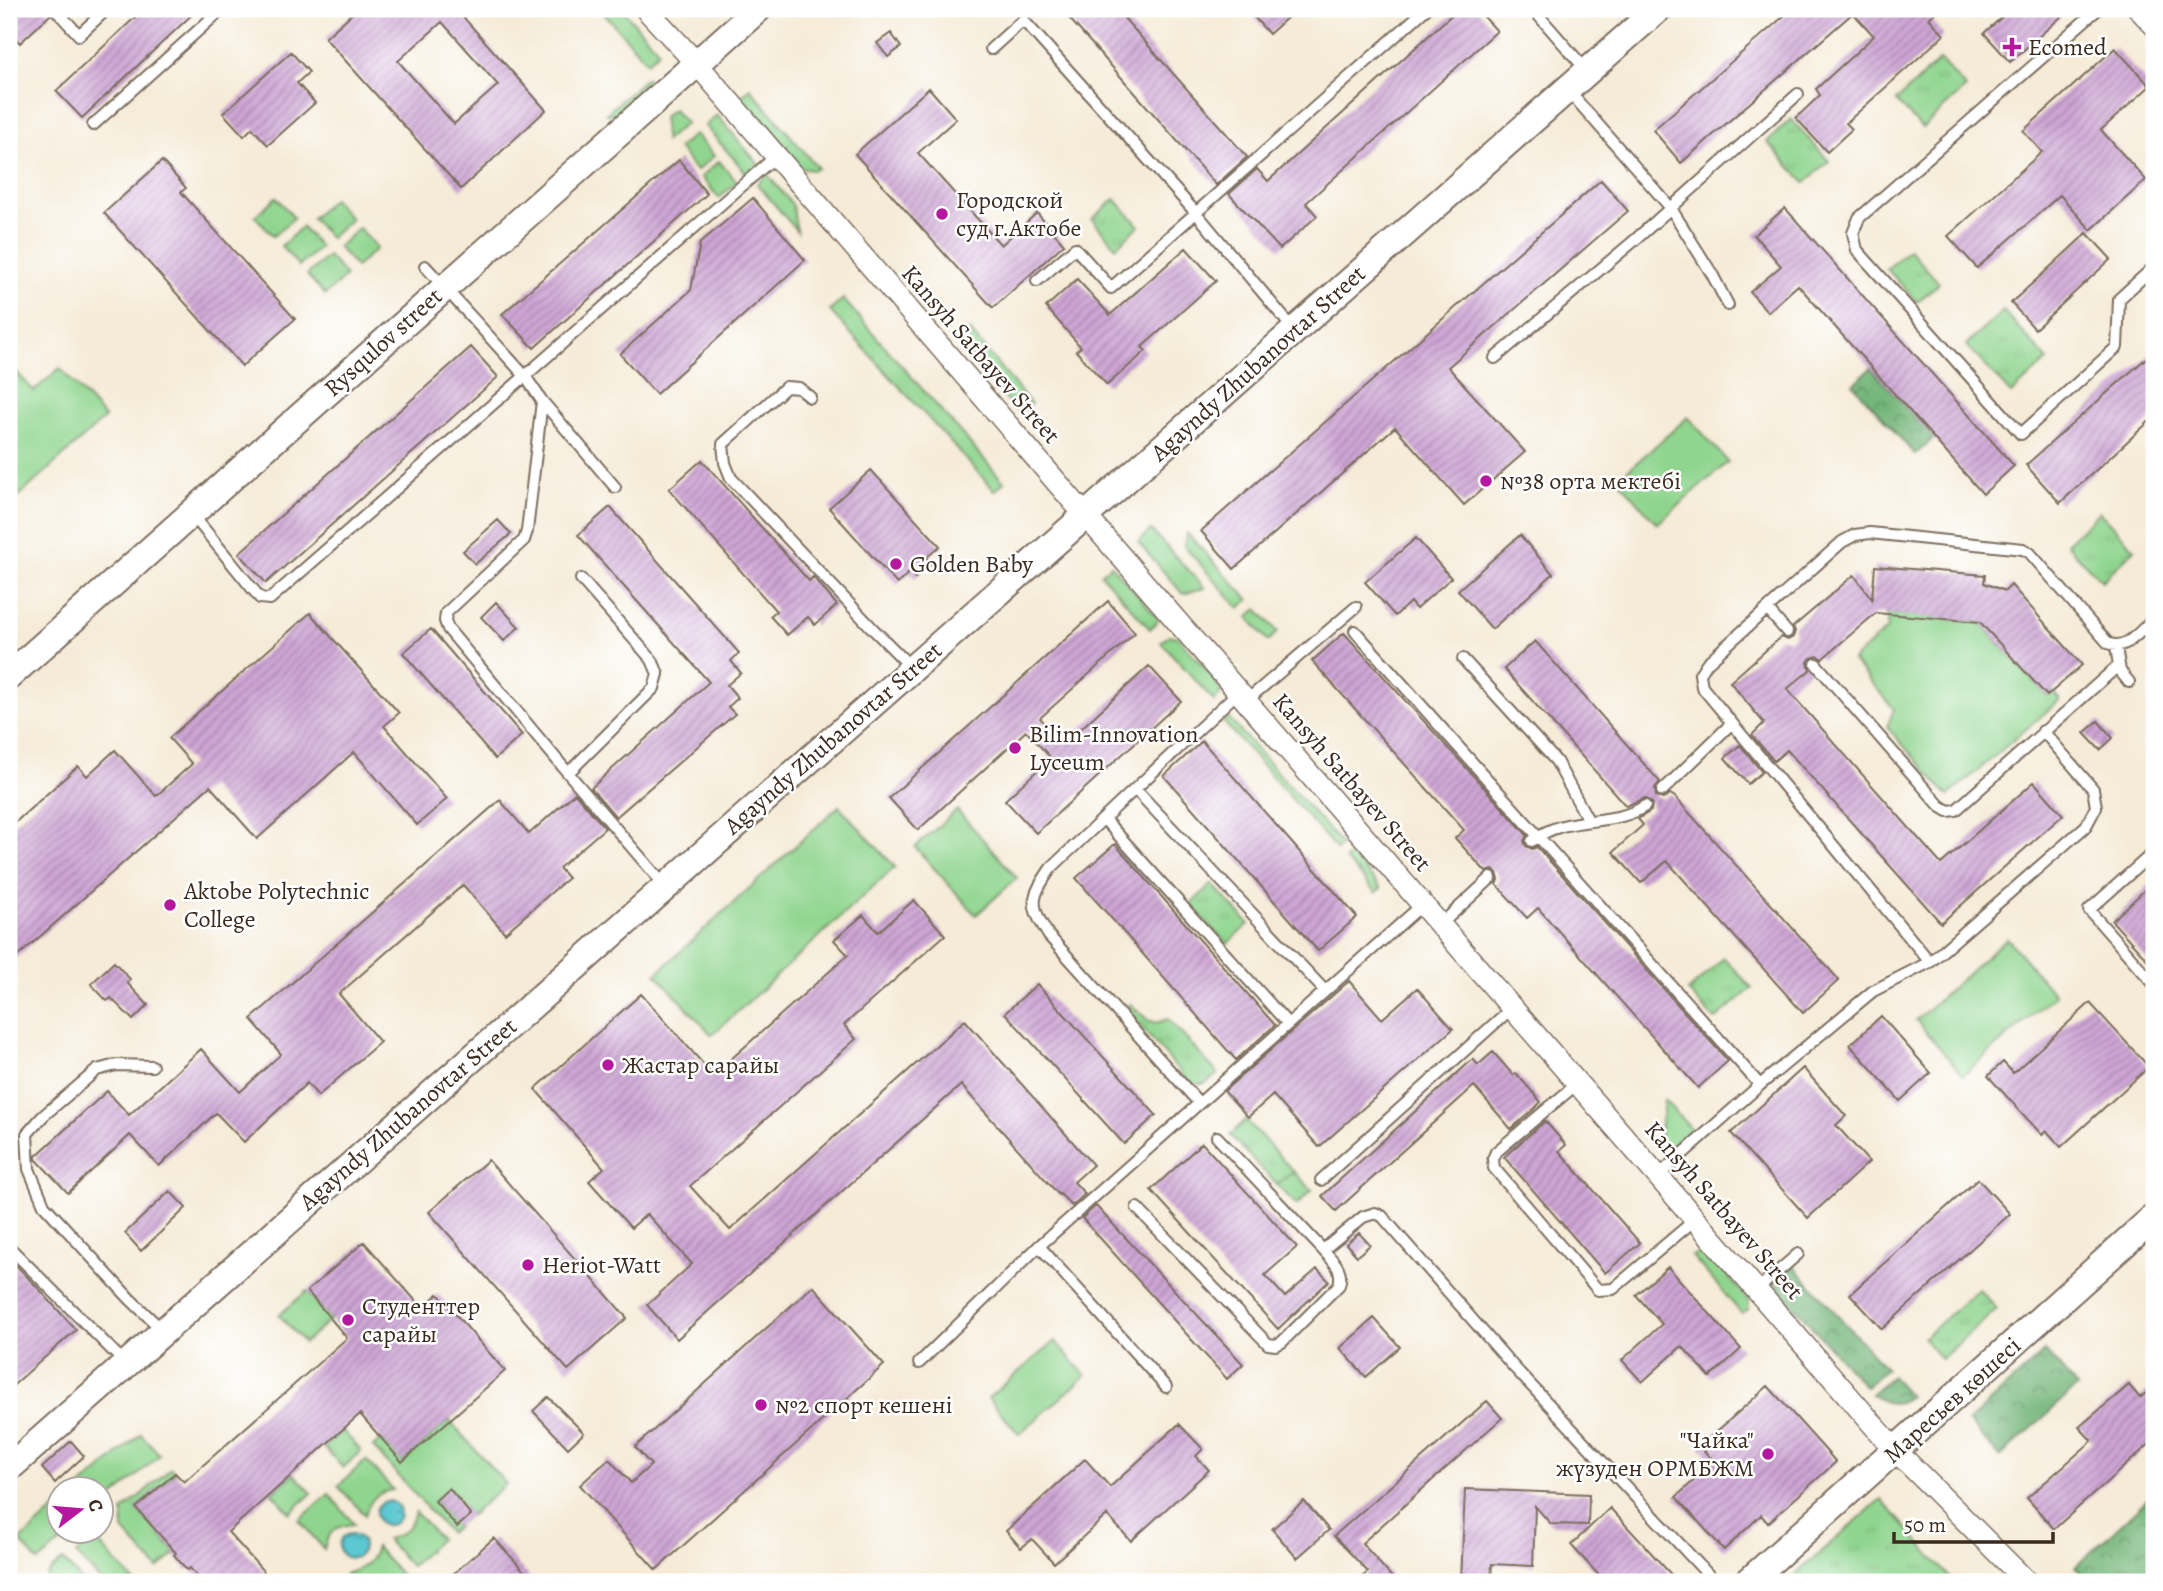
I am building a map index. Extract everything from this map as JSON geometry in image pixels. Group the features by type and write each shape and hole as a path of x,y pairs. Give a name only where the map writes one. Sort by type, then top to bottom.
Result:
{"street":[{"name":"Kansyh Satbayev Street","path":"646,9 697,64 1084,515 1660,1175 1896,1451 2027,1582"},
{"name":"Rysqulov street","path":"9,676 758,9"},
{"name":"Agayndy Zhubanovtar Street","path":"9,1468 1658,9"},
{"path":"2139,9 2154,25"},
{"name":"Маресьев көшесі","path":"1748,1582 2154,1217"}],"lane":[{"path":"55,9 79,35 107,9"},
{"path":"93,125 222,9"},
{"path":"1037,281 1075,247 1111,288 1426,9"},
{"path":"1533,9 1587,71"},
{"path":"2098,9 1859,218 1853,233 1857,250 2021,434 2117,348 2119,299 2154,267"},
{"path":"991,49 1023,20 1197,214 1294,330"},
{"path":"1567,89 1670,207 1728,305"},
{"path":"1495,358 1635,240 1798,94"},
{"path":"191,513 260,598 270,599 776,156"},
{"path":"425,265 525,376 542,401 615,487"},
{"path":"810,397 799,388 786,387 723,444 725,463 731,478 912,668"},
{"path":"542,401 524,540 446,613 444,621 568,773 665,886"},
{"path":"1930,962 1702,687 1700,674 1707,663 1842,542 1854,535 1870,533 2023,550 2030,553 2108,643 2116,647 2124,645 2154,618"},
{"path":"568,773 654,688 658,674 652,660 581,579"},
{"path":"1199,1103 1049,936 1034,913 1035,891 1051,868 1135,789 1242,697 1356,607"},
{"path":"1767,609 1787,632"},
{"path":"1355,631 1536,838 1760,1085"},
{"path":"2116,647 2119,665 2129,682"},
{"path":"1463,659 1556,761 1588,820"},
{"path":"1816,664 1948,811 1956,810 2119,665"},
{"path":"1662,791 1732,723"},
{"path":"1660,1175 1760,1085 1873,991 1930,962 2087,827 2096,807 2094,789 2043,731"},
{"path":"1135,789 1325,991"},
{"path":"1536,838 1570,822 1634,813 1645,806"},
{"path":"1104,818 1288,1024"},
{"path":"2153,981 2089,910 2154,852"},
{"path":"1441,924 1491,878"},
{"path":"919,1363 1039,1246 1423,904"},
{"path":"1321,1180 1513,1007"},
{"path":"152,1066 116,1065 97,1070 43,1116 27,1134 29,1169 44,1205 129,1298 163,1330"},
{"path":"1578,1083 1496,1152 1493,1159 1494,1168 1598,1290 1614,1289 1697,1218"},
{"path":"1137,1208 1268,1344 1276,1345 1282,1342 1339,1285 1342,1277 1339,1268 1324,1250 1217,1137"},
{"path":"1324,1250 1363,1217 1375,1213 1382,1216 1511,1365 1715,1582"},
{"path":"1039,1246 1166,1387"},
{"path":"9,1247 126,1364"},
{"path":"1758,1289 1798,1254"}],"green space":[{"path":"600,9 622,9 659,51 647,62"},
{"path":"1940,60 1966,88 1922,128 1896,101"},
{"path":"646,78 655,88 623,115 606,114"},
{"path":"750,88 818,168 799,168 739,99"},
{"path":"673,109 686,123 665,141 663,117"},
{"path":"717,115 759,165 748,175 705,126"},
{"path":"1791,119 1829,161 1805,183 1767,142"},
{"path":"695,134 714,156 696,171 678,148"},
{"path":"719,161 737,182 719,198 701,177"},
{"path":"767,174 792,204 797,231 757,184"},
{"path":"276,197 294,218 273,236 255,216"},
{"path":"333,199 351,219 330,238 312,218"},
{"path":"1115,199 1139,226 1116,247 1092,219"},
{"path":"302,227 320,247 299,266 281,246"},
{"path":"359,228 377,248 356,267 338,247"},
{"path":"1909,249 1939,283 1917,302 1887,269"},
{"path":"328,256 346,276 325,295 307,275"},
{"path":"843,299 1004,482 995,491 830,311"},
{"path":"2003,311 2048,360 2011,394 1966,345"},
{"path":"969,330 1031,404 1021,412 1014,409 964,348"},
{"path":"9,364 34,391 60,368 105,418 9,505"},
{"path":"1871,368 1934,438 1915,455 1853,384"},
{"path":"1688,417 1728,462 1657,524 1618,479"},
{"path":"2099,512 2135,549 2102,581 2066,544"},
{"path":"1151,530 1205,588 1183,594 1138,542"},
{"path":"1187,533 1249,600 1239,608 1184,546"},
{"path":"1111,565 1157,617 1157,622 1150,629 1101,574"},
{"path":"1257,609 1278,632 1268,641 1248,617"},
{"path":"1887,613 1980,622 2047,696 2052,691 2060,700 1948,796 1887,727 1894,709 1852,660 1887,629"},
{"path":"1169,635 1178,637 1221,687 1220,695 1214,701 1161,642"},
{"path":"1225,714 1342,845 1337,850 1220,718"},
{"path":"839,806 895,867 712,1035 656,974"},
{"path":"957,810 1017,878 976,915 915,847"},
{"path":"1351,854 1381,888 1376,893 1345,859"},
{"path":"1212,884 1249,924 1227,944 1190,905"},
{"path":"2007,938 2055,995 1963,1075 1916,1020"},
{"path":"1724,958 1752,988 1716,1019 1688,991"},
{"path":"1130,1004 1148,1020 1157,1023 1168,1019 1218,1074 1205,1083 1190,1083 1125,1009"},
{"path":"1664,1100 1694,1132 1670,1149 1658,1145"},
{"path":"1246,1120 1293,1171 1277,1185 1230,1135"},
{"path":"1293,1171 1312,1190 1297,1205 1277,1185"},
{"path":"1703,1251 1708,1253 1749,1301 1748,1310 1742,1314 1692,1256"},
{"path":"1792,1264 1886,1369 1865,1387 1772,1281"},
{"path":"1978,1289 1997,1309 1941,1359 1923,1338"},
{"path":"307,1291 331,1319 304,1343 279,1315"},
{"path":"1055,1341 1086,1376 1019,1434 988,1398"},
{"path":"2045,1351 2077,1387 2000,1457 1968,1422"},
{"path":"1892,1376 1910,1396 1900,1402 1890,1403 1871,1394"},
{"path":"449,1420 506,1484 471,1515 448,1489 435,1501 457,1527 449,1533 373,1447 382,1439 403,1462"},
{"path":"342,1430 361,1451 343,1468 324,1447"},
{"path":"141,1434 160,1455 116,1494 116,1476 93,1476"},
{"path":"366,1460 393,1490 374,1498 365,1515 338,1486"},
{"path":"171,1468 175,1473 136,1508 176,1553 158,1569 123,1530 123,1511"},
{"path":"294,1474 312,1493 290,1513 272,1493"},
{"path":"2154,1493 2154,1582 2089,1582 2075,1567"},
{"path":"329,1494 354,1524 334,1530 324,1549 299,1520"},
{"path":"1881,1499 1954,1582 1787,1582"},
{"path":"415,1512 440,1539 411,1566 386,1539 405,1530"},
{"path":"46,1518 46,1546 57,1546 38,1562 20,1541"},
{"path":"85,1546 101,1546 135,1582 102,1582 76,1554"},
{"path":"376,1547 401,1575 393,1582 352,1582 345,1574 365,1565 372,1558"},
{"path":"63,1560 83,1582 52,1582 46,1575"}],"water":[{"path":"388,1501 399,1508 400,1513 393,1524 388,1525 377,1518 376,1513 383,1502"},
{"path":"351,1534 359,1538 363,1546 359,1554 351,1558 343,1554 339,1546 343,1538"}],"building":[{"path":"9,9 47,9 50,15 20,43 9,31"},
{"path":"144,9 198,9 82,118 56,91"},
{"path":"357,9 456,9 546,110 461,189 325,38","holes":["442,22 498,85 454,124 398,61"]},
{"path":"1061,9 1116,9 1247,157 1216,185"},
{"path":"1247,9 1297,9 1269,34"},
{"path":"1458,9 1477,9 1497,31 1306,203 1317,216 1280,249 1229,194 1257,169 1268,181"},
{"path":"1792,9 1939,9 1929,18 1944,35 1846,123 1852,129 1827,152 1796,118 1820,95 1816,89 1874,36 1853,13 1681,163 1653,130"},
{"name":"Ecomed","path":"2011,9 2070,9 2010,62 1984,33"},
{"path":"891,33 901,47 888,57 877,43"},
{"path":"2115,48 2150,86 2101,130 2146,180 2091,230 2060,195 1977,268 1948,236 2042,152 2023,131"},
{"path":"291,52 309,72 297,83 315,103 268,145 252,128 244,136 223,113"},
{"path":"929,88 956,119 918,153 1001,245 1037,213 1064,244 993,308 855,154"},
{"path":"679,160 707,194 534,348 502,314"},
{"path":"162,161 186,188 181,192 295,319 242,366 104,213"},
{"path":"1601,180 1628,211 1448,367 1525,452 1464,505 1395,427 1234,569 1201,531"},
{"path":"753,198 805,260 656,394 620,354 691,290 700,243"},
{"path":"1785,208 2014,466 1983,494 1798,285 1768,312 1750,292 1781,266 1754,235"},
{"path":"2087,233 2111,259 2035,329 2011,303"},
{"path":"1186,248 1216,281 1142,347 1146,351 1107,385 1076,351 1081,347 1046,307 1077,279 1110,315"},
{"path":"471,347 498,377 266,583 239,553"},
{"path":"2154,351 2154,417 2060,503 2026,465"},
{"path":"702,460 809,581 813,577 837,605 815,625 808,617 787,635 770,616 776,611 669,489"},
{"path":"871,470 940,546 926,558 931,564 915,578 910,572 897,584 829,508"},
{"path":"610,507 739,653 731,661 741,673 727,685 738,698 728,707 735,714 616,817 591,788 709,682 578,535"},
{"path":"498,520 511,534 475,564 463,551"},
{"path":"1520,535 1553,574 1492,629 1458,590"},
{"path":"1416,538 1451,578 1416,609 1410,602 1395,616 1365,582"},
{"path":"1875,566 1985,575 1984,583 2005,591 2011,585 2082,665 2047,696 1980,622 1876,613 1822,659 1818,656 1811,658 1808,662 1810,670 1787,689 1941,864 2034,782 2063,815 1941,923 1787,750 1774,761 1752,735 1764,723 1730,682 1781,637 1788,640 1793,637 1793,627 1854,575 1872,599"},
{"path":"1108,601 1135,633 1040,718 1064,744 1149,666 1181,701 1036,833 1005,800 1051,758 1026,731 918,830 889,798"},
{"path":"496,602 519,627 504,641 481,617"},
{"path":"310,613 399,713 384,726 447,799 417,825 354,752 257,839 210,786 9,964 9,828 78,766 87,776 115,750 156,796 192,764 169,738"},
{"path":"431,629 522,735 495,759 403,653"},
{"path":"1344,633 1527,835 1524,841 1526,846 1532,849 1537,847 1728,1061 1698,1088 1538,908 1527,918 1496,884 1499,880 1497,873 1493,870 1486,872 1455,838 1464,830 1312,661"},
{"path":"1535,641 1660,782 1655,788 1656,796 1663,799 1670,794 1675,797 1839,980 1803,1013 1667,861 1641,883 1613,852 1643,825 1638,819 1651,811 1652,803 1645,798 1626,806 1504,669"},
{"path":"2098,721 2113,738 2100,750 2084,733"},
{"path":"1202,741 1357,917 1318,951 1164,776"},
{"path":"1740,745 1762,772 1748,784 1725,758"},
{"path":"575,793 605,828 559,868 568,878 505,933 463,885 339,994 380,1042 318,1096 307,1083 244,1142 216,1113 159,1166 130,1135 68,1193 36,1159 36,1156 107,1091 129,1115 201,1049 240,1092 281,1054 251,1019 500,800 529,834"},
{"path":"1115,844 1275,1025 1236,1060 1076,878"},
{"path":"2154,881 2154,967 2112,921"},
{"path":"914,900 945,935 844,1025 856,1039 690,1186 730,1230 965,1020 1093,1165 1074,1182 1085,1194 1072,1206 1059,1195 961,1085 677,1339 647,1305 692,1264 647,1214 631,1228 589,1181 604,1168 535,1089 641,994 713,1075 848,955 834,940 863,915 878,932"},
{"path":"114,962 130,979 127,983 148,1005 133,1020 111,998 107,1001 91,984"},
{"path":"1349,981 1382,1019 1417,988 1453,1029 1319,1147 1273,1095 1248,1117 1224,1091"},
{"path":"1037,984 1156,1115 1124,1144 1005,1013"},
{"path":"2090,1003 2149,1067 2061,1147 2046,1130 2042,1135 1988,1076 2003,1062 2013,1073"},
{"path":"1881,1016 1931,1073 1900,1101 1850,1045"},
{"path":"1493,1052 1541,1102 1511,1129 1474,1086 1336,1211 1322,1196 1473,1059 1478,1065"},
{"path":"1803,1068 1846,1116 1836,1125 1869,1162 1808,1218 1731,1133"},
{"path":"1545,1121 1566,1145 1559,1151 1640,1243 1605,1273 1504,1157"},
{"path":"1202,1143 1297,1247 1265,1275 1285,1297 1317,1269 1329,1281 1278,1329 1151,1190"},
{"name":"Heriot-Watt","path":"488,1160 627,1318 568,1370 429,1212"},
{"path":"1978,1179 2010,1214 1882,1329 1850,1294"},
{"path":"170,1191 186,1208 141,1251 125,1233"},
{"path":"1096,1206 1243,1364 1227,1379 1082,1218"},
{"path":"1359,1233 1370,1245 1357,1256 1346,1244"},
{"path":"364,1242 422,1308 438,1294 505,1371 402,1462 360,1414 228,1532 273,1582 202,1582 190,1568 187,1570 174,1555 176,1553 136,1508 175,1473 184,1482 347,1338 307,1291"},
{"path":"9,1258 76,1330 9,1389"},
{"path":"1668,1267 1741,1349 1710,1377 1682,1346 1642,1382 1622,1360 1662,1324 1636,1295"},
{"name":"№2 спорт кешені","path":"813,1286 884,1365 656,1570 580,1485 609,1459 631,1483 651,1465 635,1447"},
{"path":"1374,1318 1400,1347 1366,1377 1340,1348"},
{"path":"2129,1385 2140,1398 2154,1386 2154,1440 2054,1529 2027,1498 2092,1441 2079,1427"},
{"name":"\"Чайка\" жүзуден ОРМБЖМ","path":"1768,1386 1836,1462 1768,1523 1761,1515 1724,1550 1676,1497 1714,1462 1700,1446"},
{"path":"548,1397 584,1433 568,1448 533,1411"},
{"path":"1487,1401 1502,1418 1362,1543 1396,1582 1356,1582 1368,1572 1334,1536"},
{"path":"1179,1424 1203,1449 1196,1456 1209,1470 1131,1541 1107,1515 1054,1563 1032,1539 1021,1548 1006,1531 1085,1459 1110,1487"},
{"path":"71,1441 84,1456 63,1476 49,1476 42,1468"},
{"path":"449,1488 471,1515 457,1527 435,1501"},
{"path":"1465,1489 1589,1494 1588,1525 1551,1524 1535,1506 1533,1566 1492,1564 1491,1582 1461,1582"},
{"path":"1304,1501 1329,1530 1297,1558 1272,1529"},
{"path":"1610,1508 1678,1582 1605,1582 1571,1545"},
{"path":"494,1538 534,1582 444,1582"}],"place":[{"name":"Ecomed","path":"2012,47"},
{"name":"Городской суд г.Актобе","path":"942,214"},
{"name":"№38 орта мектебі","path":"1486,481"},
{"name":"Golden Baby","path":"896,564"},
{"name":"Bilim-Innovation Lyceum","path":"1015,748"},
{"name":"Aktobe Polytechnic College","path":"170,905"},
{"name":"Жастар сарайы","path":"608,1065"},
{"name":"Heriot-Watt","path":"528,1265"},
{"name":"Студенттер сарайы","path":"348,1320"},
{"name":"№2 спорт кешені","path":"761,1405"},
{"name":"\"Чайка\" жүзуден ОРМБЖМ","path":"1768,1454"}]}
